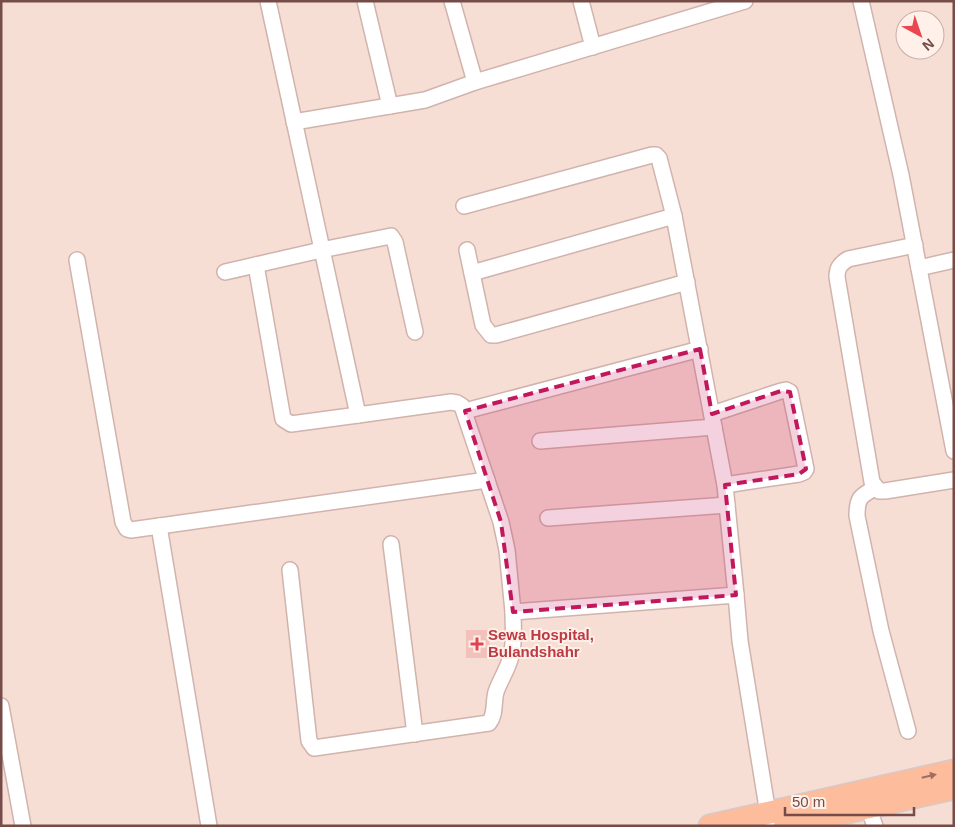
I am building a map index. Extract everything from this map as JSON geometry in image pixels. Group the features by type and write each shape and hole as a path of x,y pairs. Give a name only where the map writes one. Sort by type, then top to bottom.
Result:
{"main road":[{"path":"710,826 768,819 954,771"},
{"path":"785,826 871,816 954,788"}],"street":[{"path":"268,1 358,415"},
{"path":"365,1 390,106"},
{"path":"452,1 475,82"},
{"path":"581,1 593,47"},
{"path":"294,122 425,100 475,82 593,47 714,6 745,1"},
{"path":"862,1 901,175 954,451"},
{"path":"464,206 652,155 656,155 661,163 674,216 725,485 740,641 768,819"},
{"path":"472,273 674,216"},
{"path":"225,272 321,250 387,237 394,238 415,332"},
{"path":"915,245 848,260 841,263 837,270 837,277 872,482 875,488 879,491 885,491 954,480"},
{"path":"467,250 483,325 491,335 687,282"},
{"path":"77,260 124,527 131,530 487,480"},
{"path":"919,268 954,260"},
{"path":"256,265 283,419 291,424 451,402 457,403 465,411 501,522 507,550 513,612 511,656 495,695 492,719 489,723 318,747 311,746 290,570"},
{"path":"465,411 700,349"},
{"path":"540,441 713,420 781,391 790,392 806,469 804,472 725,485"},
{"path":"875,488 863,494 858,500 857,516 881,631 908,731"},
{"path":"548,518 727,505"},
{"path":"159,526 209,826"},
{"path":"391,544 415,734"},
{"path":"513,612 736,595"},
{"path":"1,706 23,826"}],"highlighted area":[{"path":"700,349 712,414 781,391 790,392 806,469 799,474 725,485 736,595 513,612 501,522 465,411"}],"shaded area":[{"path":"1,1 954,1 954,826 1,826"}],"building":[{"path":"466,630 489,630 490,658 466,658"}],"place":[{"name":"Sewa Hospital, Bulandshahr","path":"477,644"}]}
